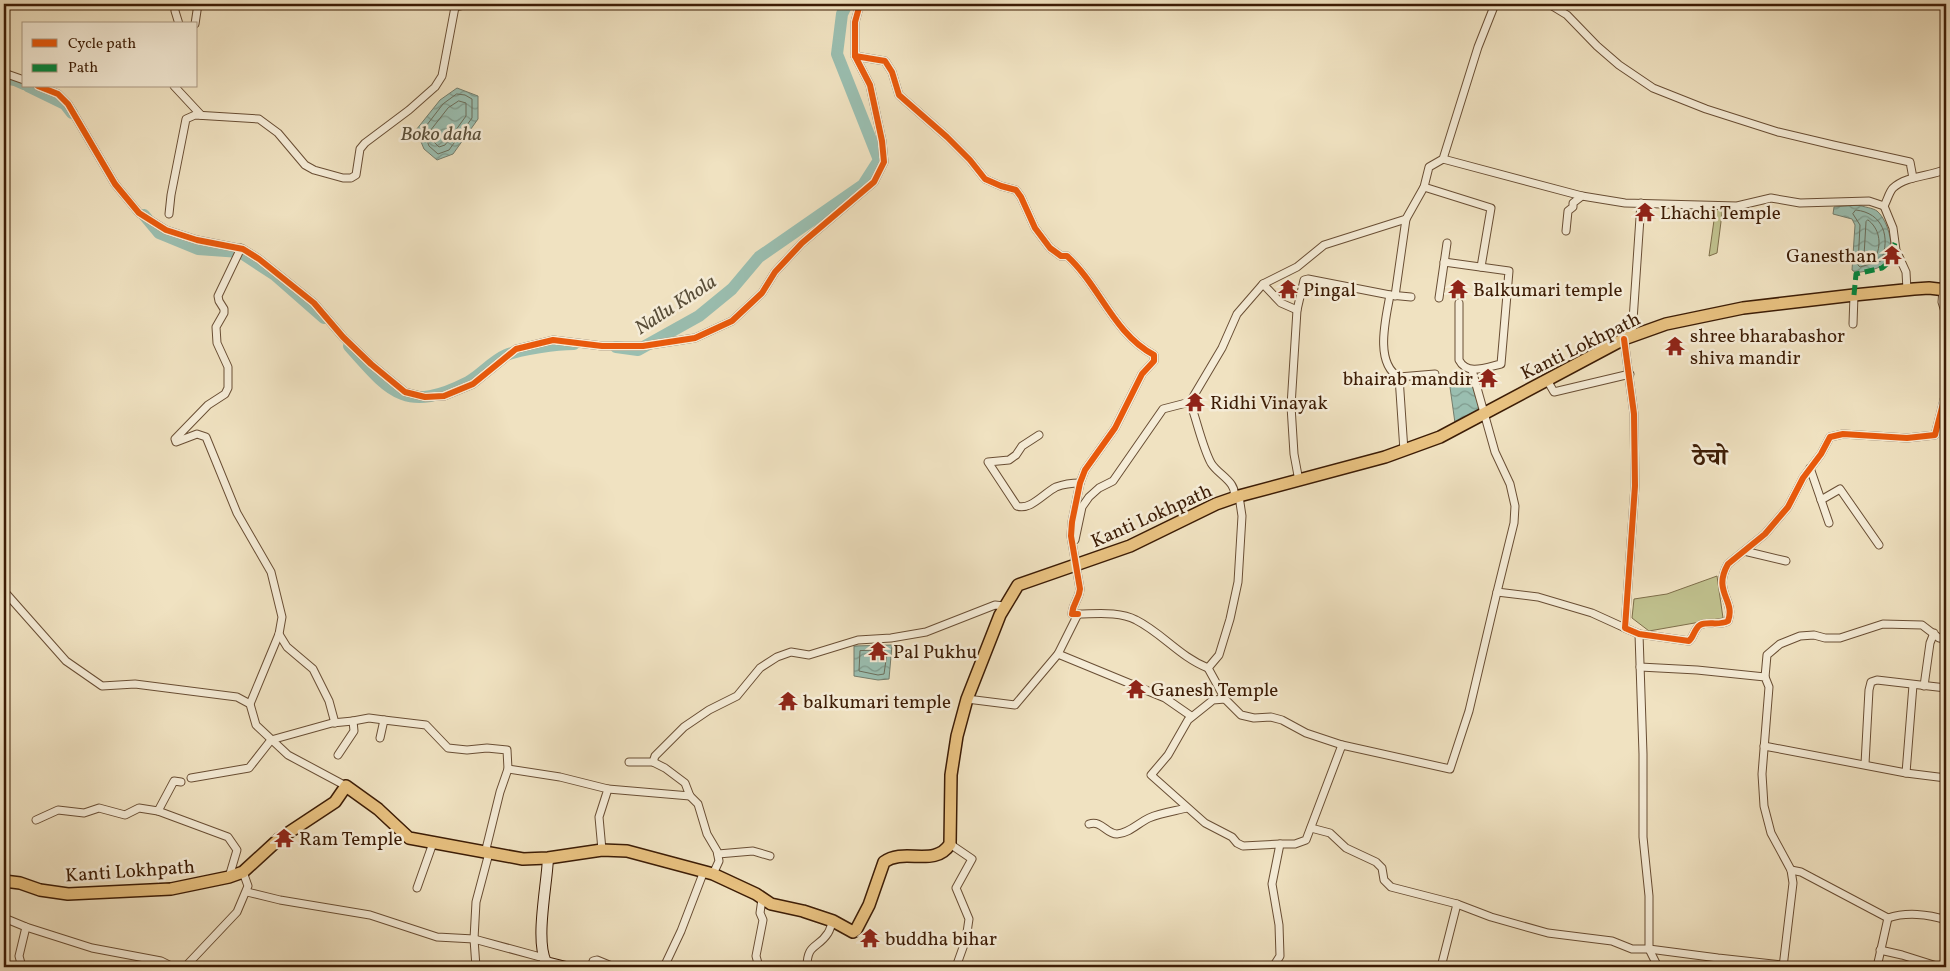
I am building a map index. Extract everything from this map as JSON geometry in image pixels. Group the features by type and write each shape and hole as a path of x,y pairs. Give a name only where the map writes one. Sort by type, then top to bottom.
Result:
{"main road":[{"name":"Kanti Lokhpath","path":"950,844 951,775 957,736 967,699 1004,606 1018,585 1130,546 1216,504 1404,451 1440,437 1628,337 1666,324 1734,310 1854,295 1930,288 1945,290"},
{"name":"Kanti Lokhpath","path":"4,881 20,883 40,890 68,894 171,889 229,877 243,872 279,839 335,802 346,786"},
{"path":"346,786 378,809 409,838 523,859 548,858 602,850 627,850 709,873 756,894 771,904 803,911 833,921 850,931 856,930 869,905 882,866 889,858 937,856 945,852 950,844"}],"street":[{"path":"175,4 178,22"},
{"path":"195,22 198,4"},
{"path":"169,214 186,119 195,115 259,119 278,133 305,165 314,170 343,178 351,178 356,175 360,149 365,143 427,96 442,76 454,6 468,4"},
{"path":"43,88 58,94 68,104 115,184 138,212 166,230 197,240 241,248 259,259 314,303 370,364 405,392 425,397 444,396 473,384 516,349 553,340 602,346 643,346 694,338 732,321 762,293 776,272 802,243 874,182 884,162 882,141 870,84 855,56 855,22 860,4"},
{"path":"1404,451 1399,377 1391,370 1383,345 1383,330 1393,296 1406,219 1424,187 1429,167 1443,159 1478,47 1495,4"},
{"path":"1548,4 1567,15 1618,65 1653,88 1706,109 1778,132 1910,162 1913,178"},
{"path":"855,56 885,61 892,72 899,95 947,137 970,160 985,179 1016,190 1035,228 1050,248 1061,256 1066,256 1088,277 1113,318 1144,350 1154,355 1154,361 1142,374 1115,428 1090,463 1080,483 1072,522 1073,547 1080,596 1073,604 1072,614 1109,614 1135,619 1186,656 1208,668 1225,700 1241,715 1254,718 1271,717 1282,720 1306,733 1342,745 1450,768 1469,711 1514,523 1515,506 1510,484 1495,452 1469,369 1459,360 1459,303"},
{"path":"4,73 22,79"},
{"path":"176,88 200,115"},
{"path":"1443,159 1582,196 1625,204 1737,206 1771,198 1800,203 1869,202 1884,206"},
{"path":"1907,290 1906,272 1896,250 1893,228 1884,206 1893,188 1913,178 1927,176 1946,169"},
{"path":"1424,187 1492,208 1481,267"},
{"path":"1566,231 1568,211 1573,207 1573,203 1582,196"},
{"path":"1625,628 1635,486 1634,414 1628,337 1641,203"},
{"path":"1073,547 1082,507 1088,497 1099,488 1113,481 1163,409 1190,402 1222,348 1238,314 1262,284 1297,267 1324,245 1406,219"},
{"path":"1439,298 1447,243"},
{"path":"241,248 218,296 224,313 216,327 217,344 228,367 228,388 225,394 208,405 175,439 176,442 197,434 206,437 237,513 271,572 282,617 279,634 250,704 256,725 288,755 346,786"},
{"path":"1444,262 1509,271 1501,364 1469,369"},
{"path":"1299,481 1291,422 1297,310 1303,283 1305,280 1411,298"},
{"path":"1262,284 1281,303 1297,310"},
{"path":"1945,290 1942,302 1946,315"},
{"path":"1853,324 1854,295"},
{"path":"1399,377 1435,374"},
{"path":"1547,380 1554,392 1630,374"},
{"path":"1497,592 1547,600 1592,613 1639,634 1689,642 1702,624 1722,624 1728,621 1730,616 1721,578 1728,564 1765,534 1788,508 1803,478 1821,454 1830,437 1843,434 1906,438 1935,435 1946,392"},
{"path":"1190,402 1212,465 1231,484 1235,491 1242,516 1238,582 1230,619 1219,656 1208,668"},
{"path":"1040,435 1022,446 1016,455 1009,460 989,460 988,463 1017,506 1022,508 1028,506 1045,493 1060,486 1080,483"},
{"path":"1810,468 1829,523"},
{"path":"1821,500 1840,489 1878,545"},
{"path":"1744,551 1786,561"},
{"path":"4,591 66,661 102,686 135,684 237,697 250,704"},
{"path":"653,762 659,752 684,727 709,710 737,696 760,668 777,657 790,652 809,655 858,640 891,638 926,632 995,604 1004,606"},
{"path":"967,699 1015,705 1058,654 1078,614"},
{"path":"1311,828 1330,833 1346,848 1376,862 1382,868 1384,880 1390,887 1457,904 1491,917 1548,933 1612,941 1632,949 1649,949 1783,966 1793,883 1791,870 1770,833 1764,806 1762,774 1769,687 1765,677 1767,655 1780,644 1800,636 1814,635 1825,638 1840,638 1883,624 1922,625 1939,638 1946,640"},
{"path":"1924,686 1930,643 1934,633"},
{"path":"279,634 287,647 313,669 329,700 335,723"},
{"path":"1639,634 1644,754 1643,837 1649,896 1649,949 1658,967"},
{"path":"1058,654 1165,698 1191,716"},
{"path":"1640,667 1697,670 1765,677"},
{"path":"1865,764 1870,682 1877,680 1946,688"},
{"path":"1906,773 1913,685"},
{"path":"1225,700 1213,700 1191,716 1168,755 1151,775 1205,823 1232,837 1243,846 1295,844 1306,840 1342,745"},
{"path":"191,778 249,768 271,740 335,723 370,718 426,725 448,748 507,750 508,768 500,792 476,902 474,939 476,967"},
{"path":"380,738 384,720"},
{"path":"338,755 354,730 352,722"},
{"path":"1764,746 1906,773 1946,778"},
{"path":"630,762 653,762 665,768 685,783 690,796 698,804 707,834 718,854 719,861 709,873 664,967"},
{"path":"508,768 560,777 608,789 690,796"},
{"path":"158,811 174,781 182,782"},
{"path":"602,850 599,817 608,789"},
{"path":"36,820 58,810 84,813 99,808 125,815 138,808 158,811 228,836 237,850 229,877"},
{"path":"1089,824 1097,823 1114,834 1118,834 1151,818 1187,808"},
{"path":"417,888 432,843"},
{"path":"950,844 972,859 956,888 969,920 966,939 956,967"},
{"path":"1273,967 1280,956 1279,925 1272,884 1280,844"},
{"path":"718,854 753,851 770,856"},
{"path":"548,858 541,937 544,958 546,962 566,967"},
{"path":"1791,870 1801,872 1888,918 1902,914 1937,917 1946,920"},
{"path":"185,967 237,912 248,886 243,872"},
{"path":"247,892 280,900 370,915 437,937 474,939 544,958"},
{"path":"759,967 756,956 762,920 760,913 762,899"},
{"path":"1441,967 1457,904"},
{"path":"1877,967 1888,918"},
{"path":"4,920 9,920 26,928 92,948 162,961 173,967"},
{"path":"807,967 807,958 811,948 828,933 833,921"},
{"path":"22,967 19,956 26,928"},
{"path":"1880,950 1940,967"},
{"path":"592,967 593,961 597,960 614,967"}],"green space":[{"path":"1716,206 1723,206 1717,253 1709,256"},
{"path":"1717,576 1723,618 1649,631 1632,618 1634,599 1667,594"}],"water":[{"name":"Boko daha","path":"457,88 478,96 478,119 453,154 437,160 424,149 416,130 440,100"},
{"path":"1858,205 1877,211 1885,222 1891,246 1888,260 1883,265 1856,273 1852,270 1855,225 1852,219 1833,214 1834,207"},
{"path":"1458,378 1460,386 1474,384 1481,409 1455,423 1449,380"},
{"path":"892,645 889,679 878,680 854,676 854,646"}],"waterway":[{"name":"Nallu Khola","path":"616,347 638,350 699,316 732,289 759,257 863,185 879,160 837,54 842,14 847,4"},
{"name":"Nallu Khola","path":"4,78 22,83"},
{"name":"Nallu Khola","path":"32,88 65,104 72,113"},
{"name":"Nallu Khola","path":"144,215 159,233 198,249 240,252 275,275 324,318"},
{"name":"Nallu Khola","path":"349,346 376,376 388,386 400,393 413,397 446,392 468,382 506,355 539,347 574,344"}],"marked path":[{"path":"1854,295 1856,274 1882,268 1887,264 1895,243"}],"cycle path":[{"path":"43,88 58,94 68,104 115,184 139,213 166,230 197,240 243,249 259,259 314,303 343,337 371,364 405,392 425,397 444,396 473,384 516,349 553,340 602,346 643,346 695,338 732,321 762,293 775,272 802,243 874,182 884,162 882,141 870,85 855,56 855,22 860,4"},
{"path":"855,56 885,61 892,72 899,95 947,137 970,160 985,179 1016,190 1035,228 1050,248 1061,256 1067,256 1079,268 1117,322 1140,346 1154,355 1154,361 1142,374 1115,428 1085,470 1080,483 1071,536 1080,589 1072,614 1078,614"},
{"path":"1624,339 1634,414 1635,486 1625,628 1639,634 1689,641 1700,625 1728,621 1729,607 1722,582 1728,564 1765,534 1788,507 1803,478 1821,454 1830,437 1843,434 1907,438 1935,435 1946,392"}],"place":[{"name":"Lhachi Temple","path":"1645,212"},
{"name":"Ganesthan","path":"1892,255"},
{"name":"Pingal","path":"1288,289"},
{"name":"Balkumari temple","path":"1458,289"},
{"name":"shree bharabashor shiva mandir","path":"1675,346"},
{"name":"bhairab mandir","path":"1488,378"},
{"name":"Ridhi Vinayak","path":"1195,402"},
{"name":"Pal Pukhu","path":"878,651"},
{"name":"Ganesh Temple","path":"1136,689"},
{"name":"balkumari temple","path":"788,701"},
{"name":"Ram Temple","path":"284,838"},
{"name":"buddha bihar","path":"870,938"}],"district":[{"name":"ठेचो","path":"1710,457"}]}
